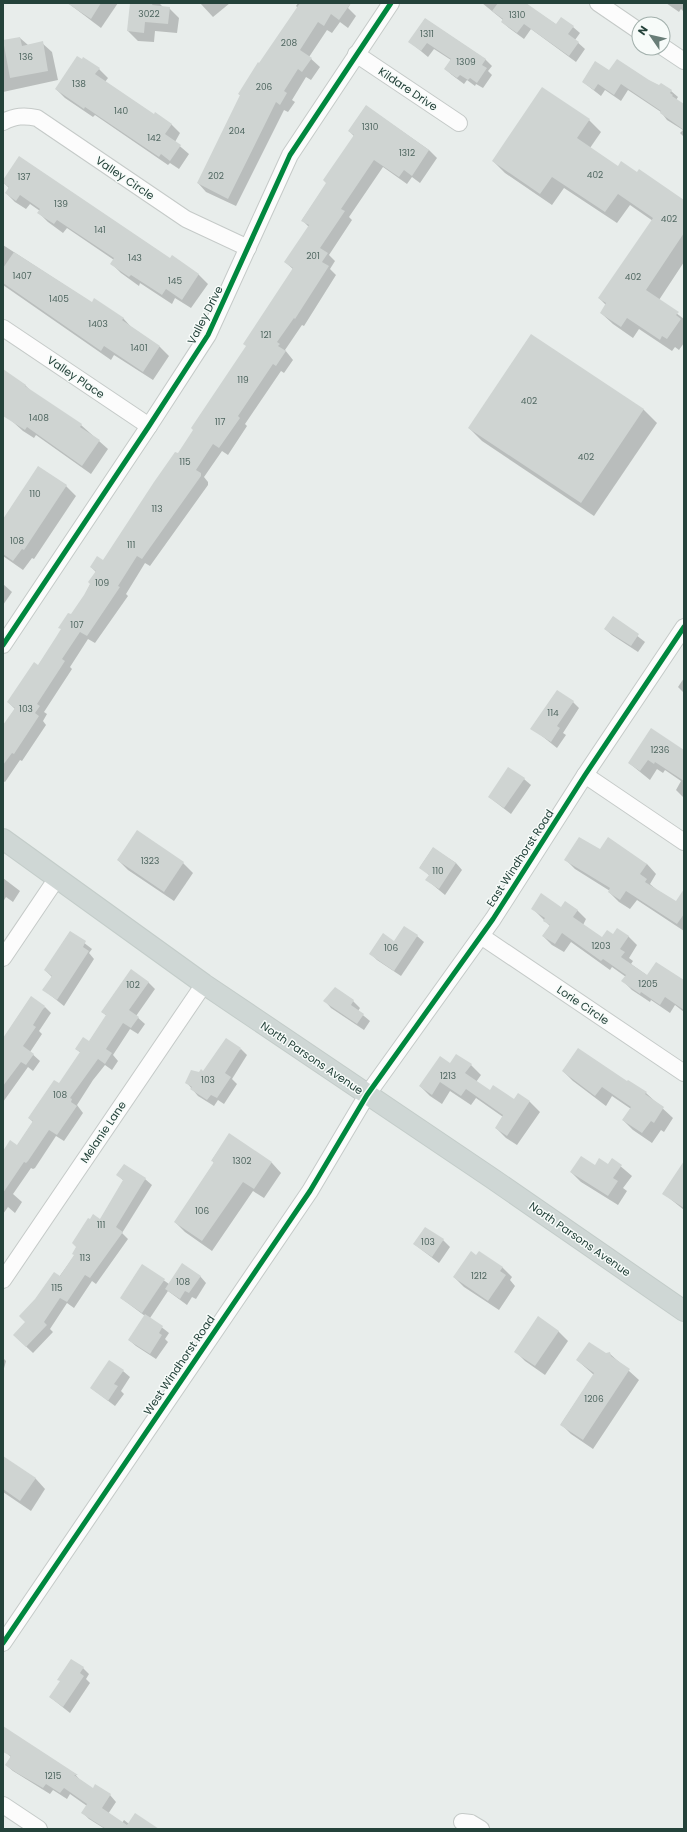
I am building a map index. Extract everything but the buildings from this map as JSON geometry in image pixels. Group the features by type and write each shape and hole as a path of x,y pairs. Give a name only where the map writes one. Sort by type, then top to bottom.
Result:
{"main road":[{"name":"North Parsons Avenue","path":"3,839 204,984 493,1179 684,1311"}],"street":[{"name":"Valley Drive","path":"3,645 208,335 290,155 391,3"},
{"path":"598,3 631,26"},
{"path":"671,52 684,61"},
{"name":"Kildare Drive","path":"356,54 459,123"},
{"name":"Valley Circle","path":"3,122 15,117 25,116 37,118 186,219 248,248"},
{"name":"Valley Place","path":"3,328 149,426"},
{"name":"East Windhorst Road","path":"367,1095 481,936 585,775 684,627"},
{"path":"585,775 684,842"},
{"path":"3,958 57,878"},
{"name":"Lorie Circle","path":"481,936 684,1073"},
{"name":"Melanie Lane","path":"3,1280 204,984"},
{"name":"West Windhorst Road","path":"3,1643 306,1196 367,1095"},
{"path":"3,1805 39,1829"},
{"path":"462,1822 471,1823 481,1829"}],"cycle path":[{"path":"3,645 208,335 290,155 391,3"},
{"path":"3,1643 310,1191 367,1095 493,919 585,775 684,627"}]}
